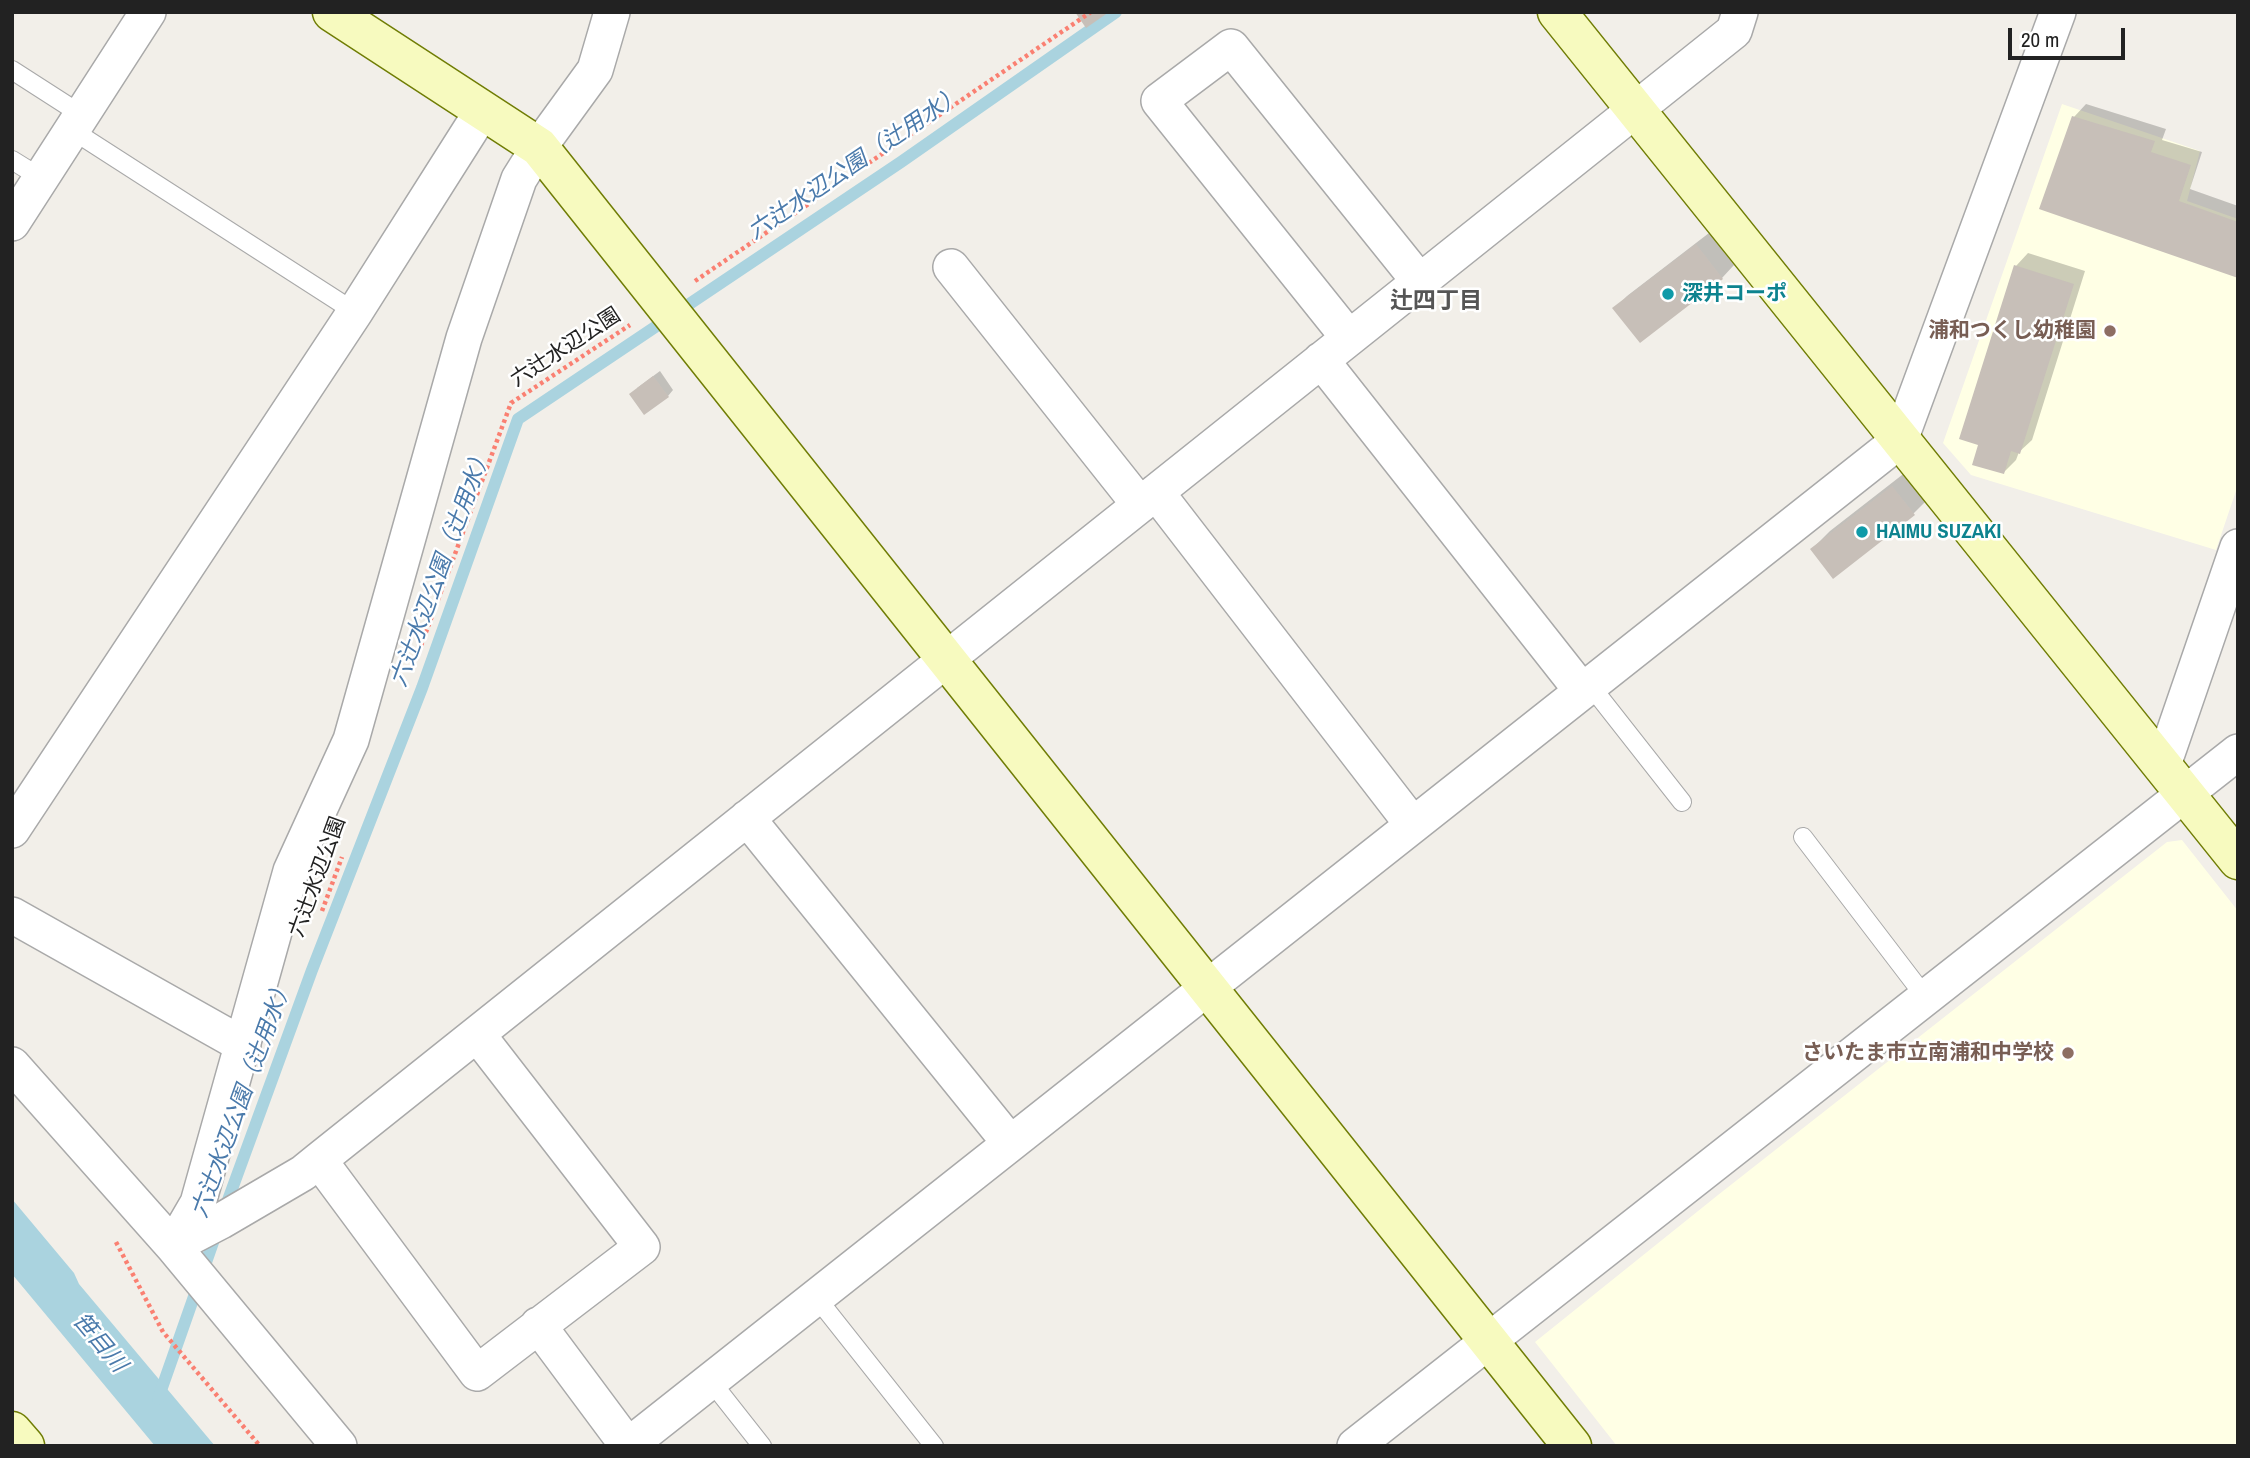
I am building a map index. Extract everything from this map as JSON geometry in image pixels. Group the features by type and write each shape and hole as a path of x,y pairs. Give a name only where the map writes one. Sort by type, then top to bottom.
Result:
{"street":[{"path":"12,223 27,169 77,123 148,12"},
{"path":"332,12 539,147 1572,1446"},
{"path":"173,1246 198,1202 291,871 351,740 464,338 519,178 595,70 612,12"},
{"path":"1557,12 2238,860"},
{"path":"173,1246 256,1200 319,1160 1734,31 1740,12"},
{"path":"538,1325 628,1446 1900,440 2058,12"},
{"path":"1349,338 1159,101 1231,47 1420,282"},
{"path":"12,830 355,312 483,110"},
{"path":"951,267 1148,498 1413,825"},
{"path":"1321,360 1586,688"},
{"path":"2174,779 2238,547"},
{"path":"1355,1446 1926,998 2174,779 2238,752"},
{"path":"747,818 1010,1143"},
{"path":"12,915 243,1045"},
{"path":"319,1160 477,1373 642,1247 477,1034"},
{"path":"12,1065 173,1246 339,1446"},
{"path":"12,1431 25,1446"}],"lane":[{"path":"12,71 77,123 355,312"},
{"path":"1586,688 1682,802"},
{"path":"1803,837 1926,998"},
{"path":"816,1297 934,1446"},
{"path":"710,1380 762,1446"}],"path":[{"name":"六辻水辺公園","path":"415,661 511,403 1091,12"},
{"name":"六辻水辺公園","path":"318,920 343,855"},
{"path":"163,1332 260,1446"}],"shaded area":[{"name":"浦和つくし幼稚園","path":"2062,104 2200,151 2187,201 2238,219 2238,485 2216,550 1971,475 1943,443"},
{"name":"さいたま市立南浦和中学校","path":"2182,840 2238,911 2238,1446 1617,1446 1535,1342 2167,842"}],"water":[{"name":"笹目川","path":"12,1199 74,1273 79,1284 215,1446 155,1446 12,1274"}],"building":[{"path":"1075,12 1109,12 1086,28"},
{"path":"2072,116 2155,141 2151,152 2191,165 2179,201 2238,222 2238,278 2039,209"},
{"name":"深井コーポ","path":"1696,244 1723,279 1640,343 1612,308"},
{"path":"2014,265 2074,284 2020,454 2011,451 2004,474 1972,465 1978,445 1959,439"},
{"path":"653,376 669,397 644,415 629,394"},
{"name":"HAIMU SUZAKI","path":"1892,486 1915,515 1833,579 1810,549"}],"waterway":[{"name":"六辻水辺公園（辻用水）","path":"224,1211 312,970 422,688 518,419 901,162 1116,12"},
{"name":"六辻水辺公園（辻用水）","path":"158,1399 217,1231"}],"place":[{"name":"深井コーポ","path":"1668,294"},
{"name":"浦和つくし幼稚園","path":"2110,331"},
{"name":"HAIMU SUZAKI","path":"1862,532"},
{"name":"さいたま市立南浦和中学校","path":"2068,1053"}],"district":[{"name":"辻四丁目","path":"1436,302"}]}
